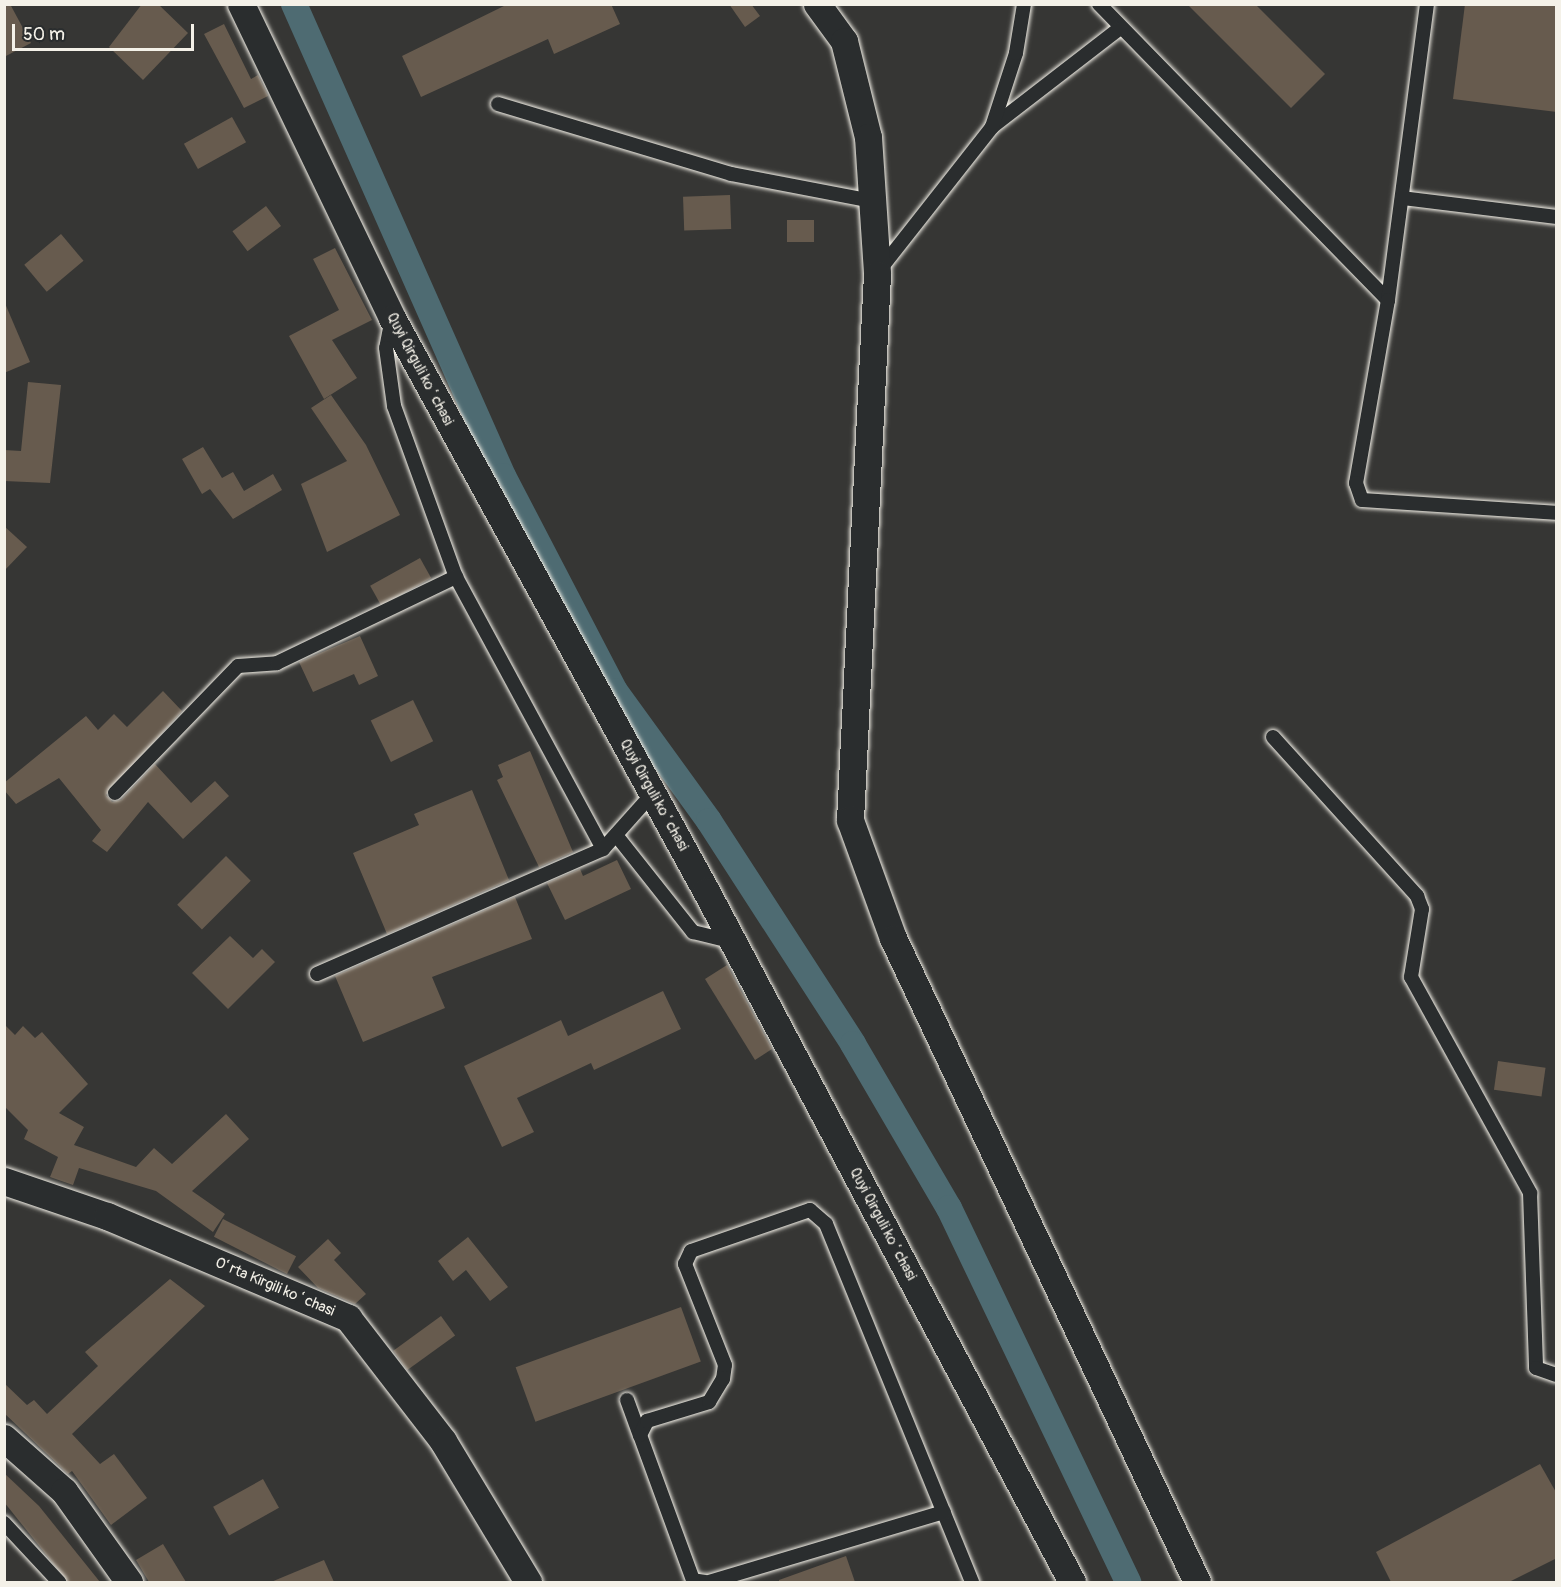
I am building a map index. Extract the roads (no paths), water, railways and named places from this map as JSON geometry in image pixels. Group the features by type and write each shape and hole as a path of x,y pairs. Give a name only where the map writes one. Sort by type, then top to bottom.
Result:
{"street":[{"name":"Quyi Qirguli koʻchasi","path":"241,4 392,318 734,942 1072,1582"},
{"path":"817,4 844,41 867,137 877,274 850,820 893,938 1197,1582"},
{"name":"Oʻrta Kirgili koʻchasi","path":"4,1181 106,1216 348,1318 443,1441 528,1582"},
{"path":"4,1438 64,1491 129,1582"}],"lane":[{"path":"992,127 1016,53 1024,4"},
{"path":"1099,4 1119,29 1388,300"},
{"path":"1427,4 1388,300 1356,483 1362,500 1557,513"},
{"path":"877,274 992,127 1119,29"},
{"path":"498,104 731,174 872,201"},
{"path":"1402,198 1557,217"},
{"path":"392,318 386,348 394,406 456,577 603,849"},
{"path":"115,793 238,666 277,663 456,577"},
{"path":"1273,737 1417,896 1422,909 1411,977 1530,1193 1536,1368 1557,1375"},
{"path":"317,975 603,849 653,793"},
{"path":"615,835 693,932 734,942"},
{"path":"640,1435 647,1421 709,1402 723,1378 726,1365 685,1264 691,1251 810,1210 826,1224 972,1582"},
{"path":"627,1400 693,1580 707,1582 944,1512"},
{"path":"4,1523 59,1582"}],"waterway":[{"path":"294,4 503,476 615,691 709,821 853,1044 949,1208 1128,1582"}]}
